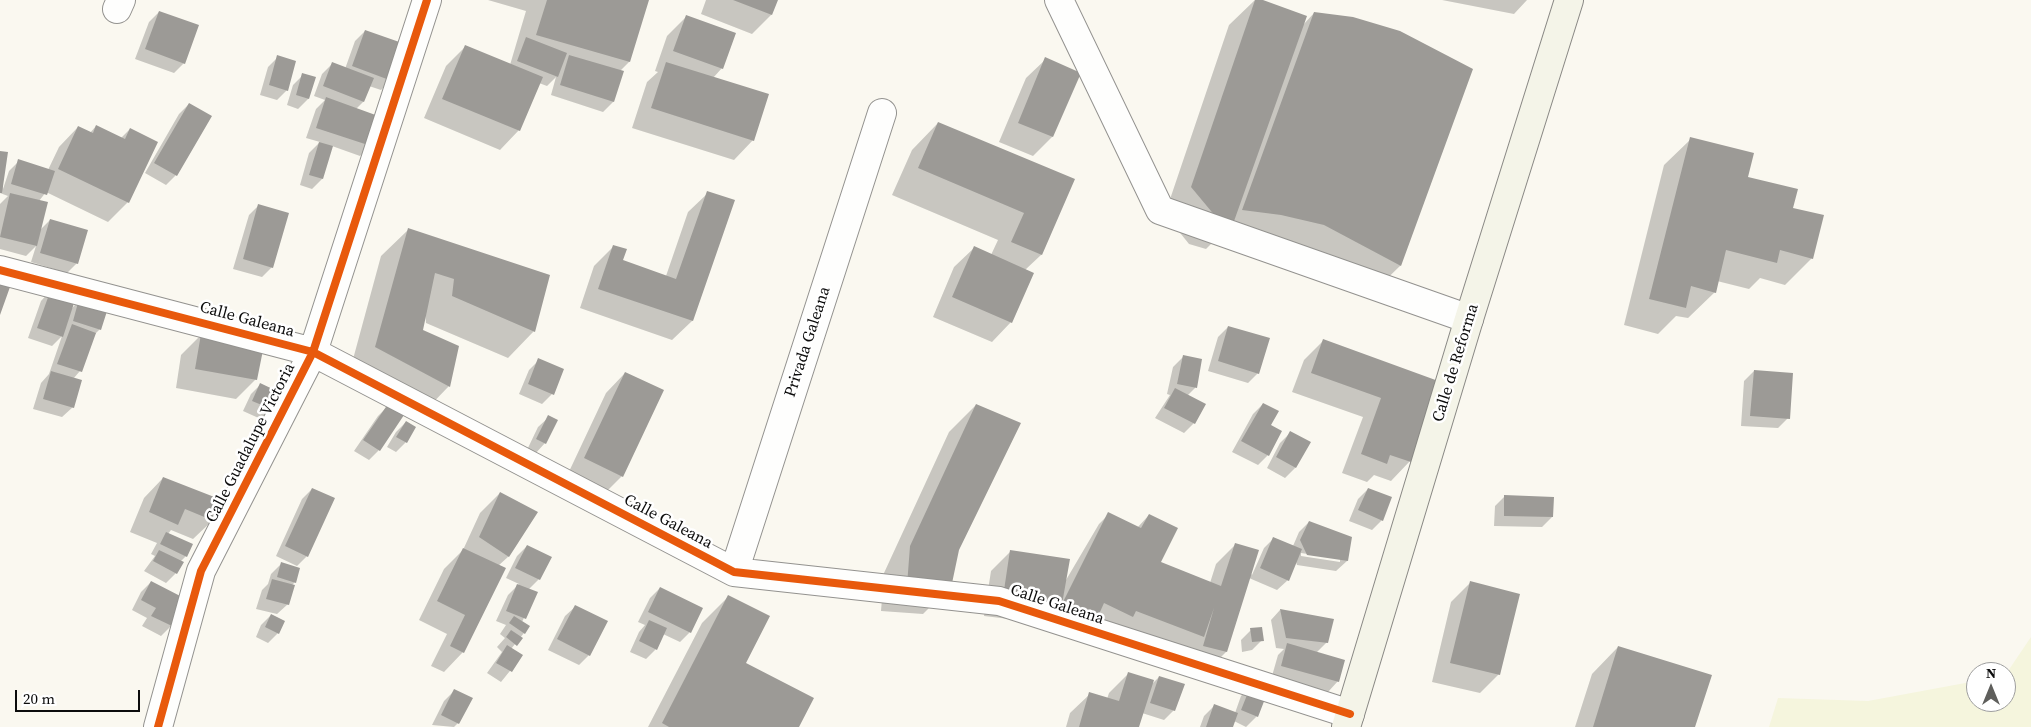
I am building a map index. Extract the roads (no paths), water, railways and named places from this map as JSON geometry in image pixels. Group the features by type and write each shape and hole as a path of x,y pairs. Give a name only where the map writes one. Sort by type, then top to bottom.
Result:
{"main road":[{"name":"Calle de Reforma","path":"1348,720 1469,319 1569,0"}],"street":[{"name":"Calle Guadalupe Victoria","path":"158,727 200,571 313,352 426,0"},
{"path":"1058,0 1160,210 1469,319"},
{"name":"Privada Galeana","path":"734,572 882,113"},
{"name":"Calle Galeana","path":"0,270 313,352 734,572 999,601 1348,720"}]}
